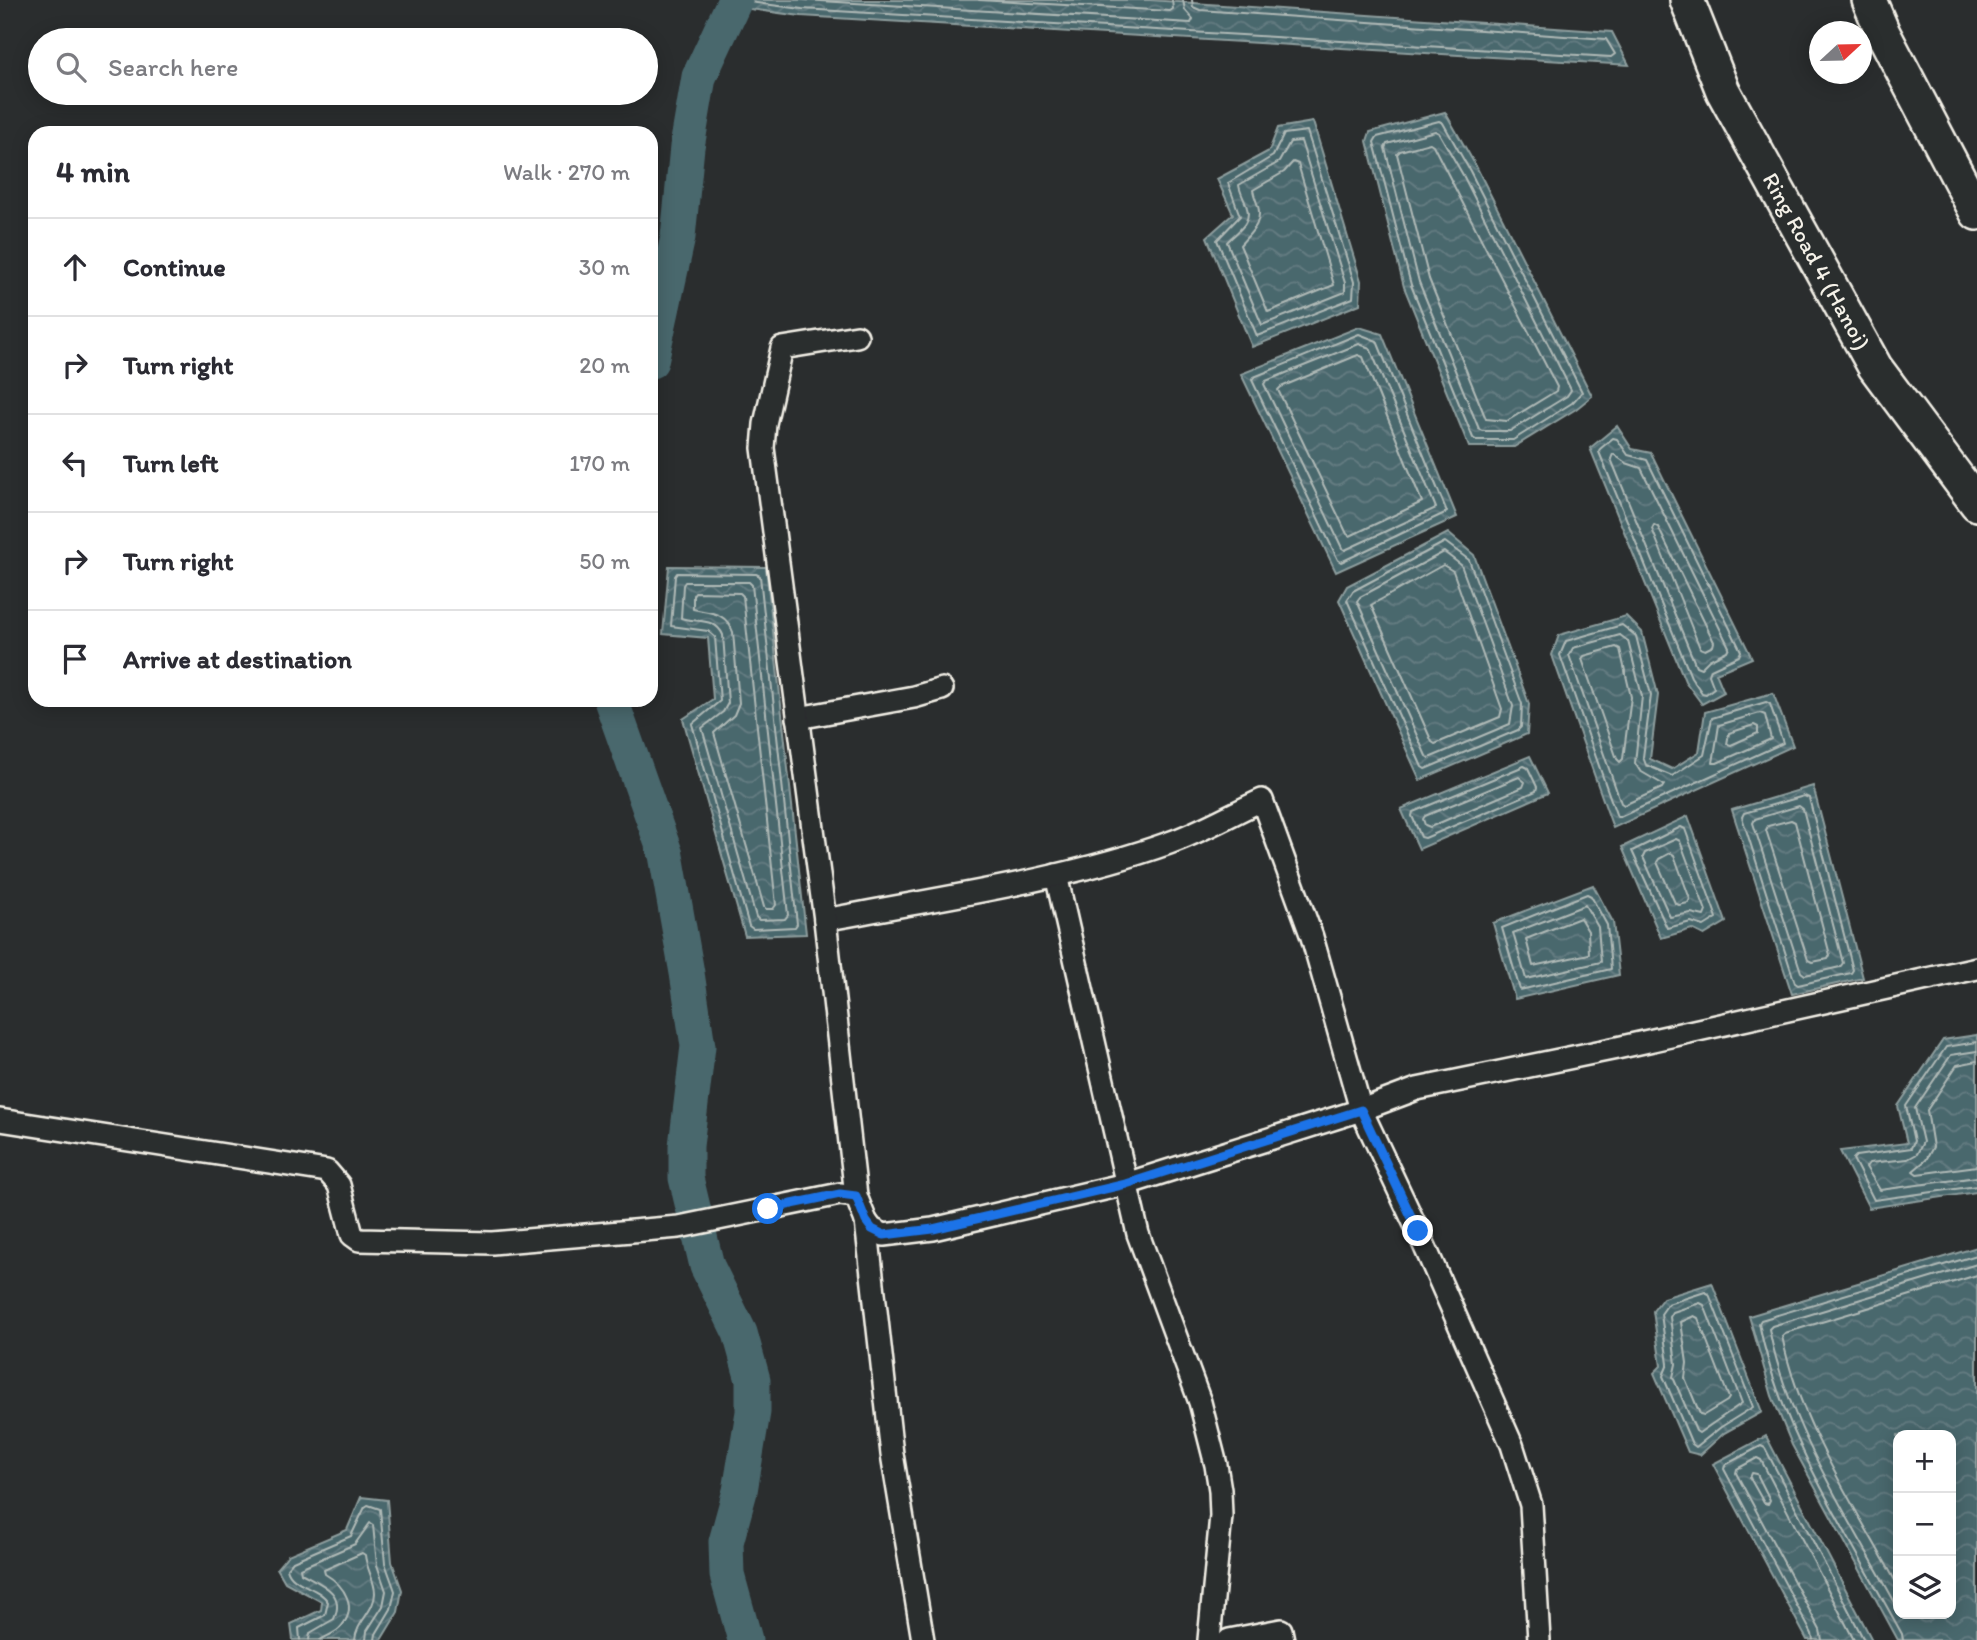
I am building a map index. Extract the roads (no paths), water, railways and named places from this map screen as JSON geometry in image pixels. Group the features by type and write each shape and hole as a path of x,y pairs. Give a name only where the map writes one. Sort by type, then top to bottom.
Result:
{"main road":[{"name":"Ring Road 4 (Hanoi)","path":"1688,0 1723,91 1875,367 1977,504"},
{"path":"1869,0 1883,33 1977,213"}],"street":[{"path":"857,336 782,348 765,424 763,448 825,920 856,1196 872,1229 884,1235 910,1233 1126,1184 1361,1110 1417,1089 1617,1048 1977,968"},
{"path":"798,718 914,697 943,689"},
{"path":"825,920 1056,875 1172,842 1262,800 1312,937 1361,1110 1418,1231 1512,1445 1531,1505 1539,1640"},
{"path":"1056,875 1126,1184 1145,1256 1200,1402 1220,1489 1221,1516 1209,1640"},
{"path":"0,1120 327,1171 339,1185 352,1235 359,1240 492,1243 679,1227 840,1194 856,1196"},
{"path":"866,1221 892,1454 923,1640"},
{"path":"1228,1640 1281,1630 1283,1640"}],"water":[{"path":"722,0 1150,0 1612,32 1629,65 801,16 720,5"},
{"path":"1445,112 1477,168 1592,396 1576,409 1514,447 1469,447 1404,287 1367,141 1370,132"},
{"path":"1313,122 1361,281 1360,304 1252,347 1207,237 1233,214 1217,179 1269,151 1278,128"},
{"path":"1359,327 1382,334 1457,517 1336,572 1241,374"},
{"path":"1617,426 1632,449 1651,453 1752,658 1716,673 1724,692 1702,704 1685,681 1590,448"},
{"path":"1448,533 1474,555 1529,704 1527,734 1420,780 1339,600 1347,586"},
{"path":"669,566 766,567 806,934 745,936 683,719 713,699 708,638 663,634"},
{"path":"1626,616 1642,632 1658,695 1650,759 1672,769 1699,752 1705,712 1773,693 1793,746 1613,828 1552,655 1559,635"},
{"path":"1530,756 1548,793 1419,849 1401,809"},
{"path":"1813,786 1863,978 1792,994 1732,810"},
{"path":"1688,816 1726,922 1704,935 1692,929 1661,938 1622,847"},
{"path":"1593,885 1613,922 1619,975 1515,999 1493,923"},
{"path":"1977,1035 1977,1192 1869,1208 1840,1151 1907,1143 1898,1106 1943,1040"},
{"path":"1977,1247 1977,1640 1898,1640 1792,1445 1772,1396 1749,1316"},
{"path":"1712,1283 1762,1412 1724,1433 1700,1455 1688,1452 1654,1373 1661,1366 1653,1311 1663,1298"},
{"path":"1766,1436 1872,1640 1807,1640 1713,1464"},
{"path":"361,1497 387,1500 392,1562 402,1590 398,1612 381,1640 293,1640 291,1624 321,1610 322,1602 285,1582 277,1568 288,1555 347,1530"}],"waterway":[{"path":"658,329 678,237 687,147 699,77 735,0"},
{"path":"613,707 666,855 687,973 698,1046 686,1146 686,1178 707,1266 740,1333 753,1380 753,1412 740,1491 726,1542 727,1575 745,1640"}]}
